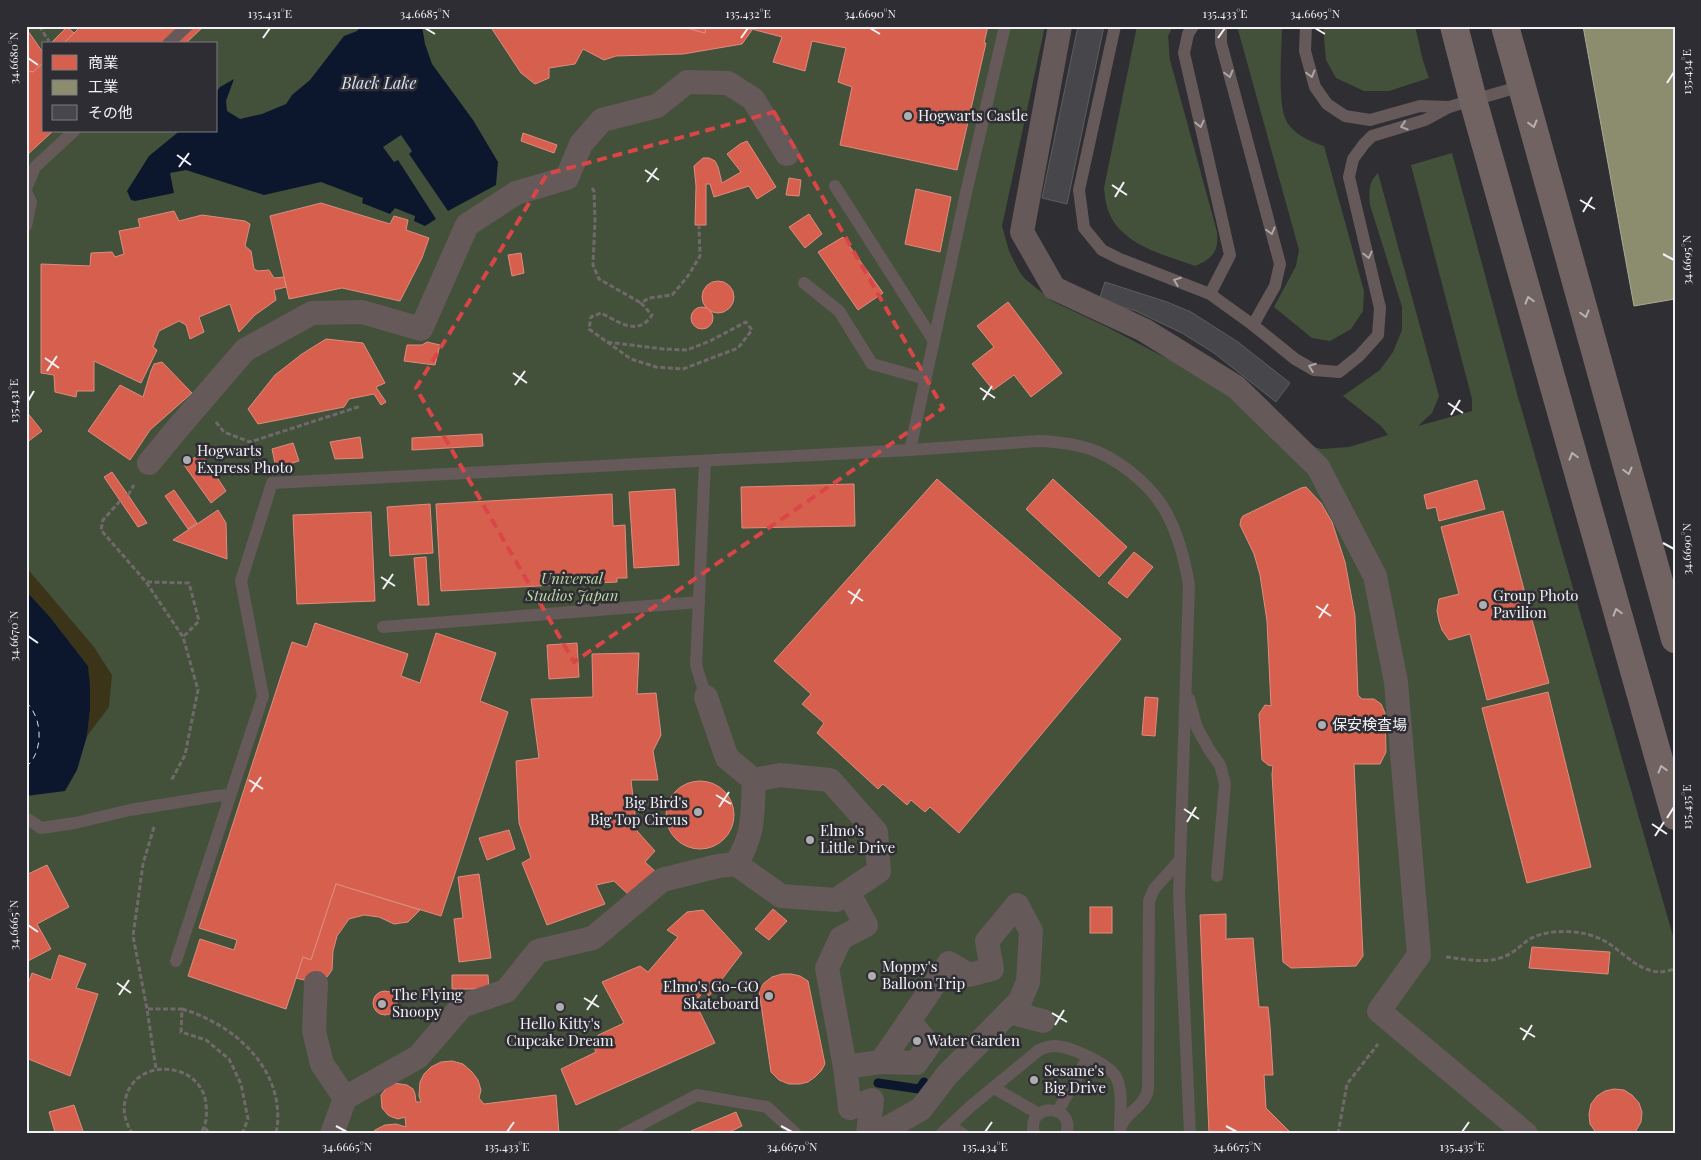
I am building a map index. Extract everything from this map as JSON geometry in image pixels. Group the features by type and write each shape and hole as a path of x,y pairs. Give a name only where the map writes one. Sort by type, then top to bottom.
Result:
{"street":[{"path":"1060,26 1022,232 1054,288 1144,330 1236,387 1318,467 1375,576 1396,682 1419,955 1378,1011 1526,1134"},
{"path":"1454,26 1461,104 1675,816"},
{"path":"1505,26 1675,639"},
{"path":"149,463 246,350 312,313 362,312 421,329 467,225 516,193 567,178 582,144 602,120 657,106 688,82 728,83 753,99 786,154"},
{"path":"706,697 727,758 754,780"},
{"path":"332,1134 345,1098 418,1057 462,1006 506,991 538,950 593,938 662,880 718,866 736,864 781,896 836,900 879,871 876,832 830,780 780,775 754,780"},
{"path":"736,864 745,849 752,830 754,780"},
{"path":"848,892 866,925 841,938 827,968 845,1067 850,1108 872,1100 868,1134"},
{"path":"845,1067 881,1062 916,1063 928,1045 909,1021 949,962 969,975 992,969 987,940 1017,904 1031,931 1028,982 1020,1001 947,1075 921,1109 878,1134"},
{"path":"316,983 314,1031 322,1064 345,1098"},
{"path":"1010,1012 1042,1021"}],"lane":[{"path":"170,42 187,26"},
{"path":"910,450 1005,26"},
{"path":"1115,26 1079,190 1084,228 1102,250 1120,259 1210,294 1295,359 1314,370 1340,372 1359,356 1378,335 1380,308 1349,177 1353,159 1372,136 1425,120 1461,104 1522,86"},
{"path":"1193,26 1188,34 1184,53 1230,255 1210,294"},
{"path":"1221,26 1221,43 1280,264 1275,286 1253,325"},
{"path":"1306,26 1305,51 1314,88 1327,104 1345,116 1370,120 1420,106 1461,104"},
{"path":"26,226 31,202 26,191 35,167 73,132"},
{"path":"835,186 934,341"},
{"path":"804,283 839,311 872,364 926,379"},
{"path":"176,961 263,696 241,581 272,484 910,450 1039,441 1059,442 1098,452 1118,463 1139,480 1153,495 1168,515 1184,560 1189,585 1179,894 1190,1134"},
{"path":"705,460 696,665 706,697"},
{"path":"383,627 699,602"},
{"path":"1186,687 1197,728 1220,765 1225,784 1217,876"},
{"path":"26,818 41,828 75,823 130,810 230,795"},
{"path":"1120,1132 1131,1111 1142,1104 1147,1097 1149,901 1154,889 1180,860"},
{"path":"946,1130 1039,1050 1047,1046 1056,1046 1088,1057 1112,1071 1120,1088 1120,1132"},
{"path":"1058,1111 1088,1057"},
{"path":"994,1088 1039,1114"},
{"path":"623,1134 697,1095 767,1107 796,1134"},
{"path":"1034,1134 1032,1125 1034,1119 1045,1110 1052,1109 1058,1111 1067,1122 1066,1134"},
{"path":"946,1130 963,1134"}],"path":[{"path":"39,26 49,41"},
{"path":"567,178 588,185 594,191 593,265 599,279 642,303 652,315 647,324 635,327 623,324 601,313 592,316 589,329 606,342 632,359 656,367 683,369 738,348 752,330 746,322 710,341 687,350 663,350 606,342"},
{"path":"642,303 649,298 672,295 688,276 700,256 699,226"},
{"path":"200,403 224,432 250,442 361,406"},
{"path":"102,530 103,520 120,501"},
{"path":"146,582 189,583 199,621 183,637"},
{"path":"1419,955 1488,961 1504,957 1518,950 1529,940 1547,934 1566,932 1580,933 1603,940 1644,968 1660,972 1675,969"},
{"path":"147,1009 182,1009 198,1014 218,1023 241,1041 261,1062 270,1075 279,1115 276,1134"},
{"path":"182,1009 181,1032 206,1040 229,1059 241,1084 248,1119 242,1134"},
{"path":"1338,1134 1347,1084 1394,1024"},
{"path":"133,1134 124,1116 124,1103 127,1092 134,1081 144,1073 156,1069 169,1068 191,1077 201,1087 206,1099 207,1113 205,1128 200,1134"},
{"path":"205,1128 210,1134"}],"highlighted area":[{"path":"774,112 943,408 574,662 416,388 547,174"}],"green space":[{"name":"Universal Studios Japan","path":"26,26 1045,26 1002,226 1009,251 1019,271 1025,279 1052,301 1199,373 1288,440 1321,449 1349,447 1388,435 1381,426 1343,396 1380,370 1393,352 1402,330 1402,307 1370,205 1369,192 1372,180 1378,173 1439,396 1432,413 1418,426 1472,411 1472,399 1411,165 1452,153 1518,397 1675,943 1675,1134 26,1134"},
{"path":"1137,26 1173,26 1168,36 1170,60 1217,232 1217,245 1213,254 1206,261 1195,266 1156,252 1131,239 1121,231 1106,205 1104,188"},
{"path":"1237,26 1282,26 1281,88 1283,112 1292,129 1313,142 1324,146 1364,291 1363,311 1351,329 1330,341 1312,338 1274,307 1296,266 1299,250"},
{"path":"1323,26 1415,26 1429,78 1389,91 1364,91 1336,78 1326,60"}],"sand":[{"path":"26,567 94,647 112,675 109,707 87,736 90,710 88,666 50,617 26,591"}],"water":[{"name":"Black Lake","path":"361,26 422,26 425,44 432,64 473,120 498,162 496,185 448,211 409,154 412,151 401,135 383,147 394,162 398,160 436,219 425,226 414,221 415,216 395,208 390,214 362,203 363,198 321,182 264,195 186,170 170,173 174,193 135,201 131,200 127,191 149,156 177,133 218,132 218,90 220,87 234,79 226,101 227,111 240,119 262,114 286,104 292,95 310,80 344,36 357,31"},
{"path":"26,591 50,617 88,666 90,710 87,736 77,770 65,791 26,796 26,738 29,729 26,725"}],"building: 商業":[{"path":"81,26 204,26 187,42 65,42"},
{"path":"490,26 680,26 705,33 706,26 740,26 752,30 742,44 683,54 616,56 604,60 583,49 575,64 549,68 549,78 535,84 521,73"},
{"path":"680,26 706,26 705,33"},
{"name":"Hogwarts Castle","path":"740,26 988,26 984,43 986,43 957,170 840,145 852,87 838,82 846,48 812,41 805,71 773,62 782,37"},
{"path":"67,27 74,33 65,42 52,42"},
{"path":"26,28 42,51 42,64 33,72 26,71"},
{"path":"42,64 42,132 52,132 26,156 26,71 33,72"},
{"path":"523,133 557,145 554,153 521,141"},
{"path":"747,141 776,187 757,199 749,186 714,197 710,184 706,184 706,225 695,225 696,186 694,166 703,158 715,161 722,183 741,172 727,154"},
{"path":"789,178 801,180 799,196 786,195"},
{"path":"916,189 951,197 940,252 905,244"},
{"path":"321,203 390,224 394,216 408,220 406,230 429,238 422,258 400,301 342,288 289,299 270,216"},
{"path":"174,211 179,221 202,215 245,221 250,224 245,246 251,251 254,269 258,271 269,270 274,278 284,277 286,287 274,290 276,300 255,315 239,332 230,304 199,317 204,332 190,339 186,325 179,321 159,331 153,347 157,350 141,383 94,361 94,391 77,391 76,397 55,392 54,375 41,373 41,264 90,266 91,253 112,252 115,257 124,254 119,231 140,227 138,219"},
{"path":"809,214 822,234 805,248 789,227"},
{"path":"843,237 883,293 858,310 818,252"},
{"path":"521,253 524,273 512,276 508,255"},
{"path":"718,281 724,282 729,286 733,291 733,303 729,308 724,312 718,313 712,312 707,308 703,303 702,297 703,291 707,286 712,282"},
{"path":"1008,302 1062,373 1031,397 1014,375 993,390 972,364 994,347 977,326"},
{"path":"702,307 710,310 713,318 710,326 702,329 694,326 691,318 694,310"},
{"path":"326,339 363,343 385,383 376,387 386,402 381,405 374,394 349,399 344,407 258,424 248,409 275,375 302,354"},
{"path":"427,342 440,345 435,365 404,361 407,345 422,345"},
{"path":"162,362 192,393 150,430 130,460 88,431 120,385 143,397 154,364"},
{"path":"26,411 42,431 26,443"},
{"path":"482,434 483,446 412,450 412,438"},
{"path":"360,437 363,458 335,459 330,442"},
{"path":"293,443 299,461 276,468 272,449"},
{"path":"201,453 226,491 211,503 184,465"},
{"path":"112,472 147,523 138,527 104,477"},
{"path":"937,479 1121,639 959,833 930,807 925,812 911,800 907,805 883,784 878,789 817,733 824,723 802,704 811,694 774,661"},
{"path":"1053,479 1127,547 1099,577 1026,509"},
{"path":"1477,480 1485,509 1439,521 1436,507 1427,509 1424,495"},
{"path":"854,484 855,526 742,528 741,487"},
{"name":"保安検査場","path":"1306,487 1321,503 1332,522 1345,562 1355,616 1358,695 1362,699 1374,699 1381,704 1385,713 1386,752 1380,764 1354,764 1363,956 1356,966 1291,968 1283,962 1273,766 1268,765 1262,760 1259,714 1265,705 1271,706 1267,621 1260,575 1254,554 1240,525 1243,516"},
{"path":"675,489 679,565 634,568 629,492"},
{"path":"174,490 197,523 188,529 165,496"},
{"path":"612,494 613,526 625,525 627,578 617,578 617,582 441,591 436,504"},
{"path":"430,504 433,553 390,556 387,507"},
{"path":"218,510 226,523 227,559 173,540"},
{"name":"Group Photo Pavilion","path":"1503,511 1549,683 1487,700 1470,634 1449,640 1442,630 1439,621 1437,611 1439,599 1459,594 1441,527"},
{"path":"371,512 375,601 297,604 293,515"},
{"path":"1134,552 1153,567 1127,598 1108,583"},
{"path":"426,557 429,605 418,605 414,558"},
{"path":"315,623 408,654 401,676 420,683 436,633 496,653 480,701 508,712 441,916 336,884 311,960 303,957 286,1009 188,976 200,939 234,950 237,940 199,928 292,642 307,647"},
{"path":"577,643 579,677 549,679 547,645"},
{"path":"639,653 637,694 656,693 661,735 653,751 658,780 631,780 637,831 655,851 645,862 656,872 630,896 614,881 596,885 605,904 547,925 522,863 531,858 519,823 516,761 539,758 531,699 593,697 592,654"},
{"path":"1548,692 1591,867 1527,883 1482,708"},
{"path":"1145,697 1158,698 1155,736 1142,735"},
{"path":"693,781 707,781 719,786 729,796 734,808 734,822 729,834 719,844 707,849 693,849 681,844 671,834 666,822 666,808 671,796 681,786"},
{"path":"509,830 515,849 487,860 479,838"},
{"path":"47,865 69,907 37,924 51,949 26,962 26,875"},
{"path":"479,874 491,958 459,962 454,919 463,918 458,877"},
{"path":"336,884 420,910 408,922 394,924 379,917 364,915 349,919 337,936 333,951 332,970 327,977 316,983 296,978 303,957 311,960"},
{"path":"1090,907 1112,907 1112,933 1090,933"},
{"path":"773,909 787,921 769,940 755,929"},
{"path":"703,910 742,953 709,996 705,990 695,1002 715,1043 576,1105 561,1069 596,1052 590,1039 624,1023 602,982 640,966 648,972 678,937 667,930 687,912"},
{"path":"1226,914 1226,939 1253,938 1259,1007 1268,1007 1270,1026 1273,1075 1264,1075 1266,1108 1292,1134 1209,1134 1200,915"},
{"path":"1532,947 1610,952 1608,974 1529,968"},
{"path":"59,955 86,964 76,988 98,994 70,1076 26,1058 26,989 32,973 51,980"},
{"path":"782,974 800,976 808,981 825,1064 815,1077 808,1082 800,1084 789,1084 779,1080 771,1072 759,991 764,983 772,977"},
{"path":"452,975 488,975 489,989 452,989"},
{"path":"385,991 393,995 397,1003 393,1011 385,1015 377,1011 373,1003 377,995"},
{"path":"452,1061 463,1064 478,1080 481,1090 479,1098 484,1104 556,1095 559,1134 371,1134 385,1125 396,1124 406,1127 405,1117 398,1119 392,1117 382,1108 381,1095 388,1086 394,1083 407,1085 413,1089 416,1102 421,1102 419,1096 420,1082 424,1074 431,1067 441,1062"},
{"path":"1614,1089 1624,1090 1639,1103 1642,1112 1641,1122 1634,1134 1597,1134 1590,1124 1591,1104 1597,1096 1605,1091"},
{"path":"74,1105 84,1134 50,1134 55,1132 49,1112"},
{"path":"736,1112 742,1126 725,1134 692,1134 691,1131"}],"building: 工業":[{"path":"1583,26 1675,26 1675,299 1634,306"}],"building: その他":[{"path":"1078,26 1104,26 1067,204 1042,198"},
{"path":"1105,282 1167,302 1191,312 1238,342 1290,383 1276,402 1214,353 1182,333 1136,311 1099,300"}],"waterway":[{"path":"878,1083 919,1089 924,1082"}],"ferry route":[{"path":"26,702 36,717 39,735 36,753 26,767"}],"place":[{"name":"Hogwarts Castle","path":"908,116"},
{"name":"Hogwarts Express Photo","path":"187,460"},
{"name":"Group Photo Pavilion","path":"1483,605"},
{"name":"保安検査場","path":"1322,725"},
{"name":"Big Bird's Big Top Circus","path":"698,812"},
{"name":"Elmo's Little Drive","path":"810,840"},
{"name":"Moppy's Balloon Trip","path":"872,976"},
{"name":"Elmo's Go-GO Skateboard","path":"769,996"},
{"name":"The Flying Snoopy","path":"382,1004"},
{"name":"Hello Kitty's Cupcake Dream","path":"560,1007"},
{"name":"Water Garden","path":"917,1041"},
{"name":"Sesame's Big Drive","path":"1034,1080"}]}
